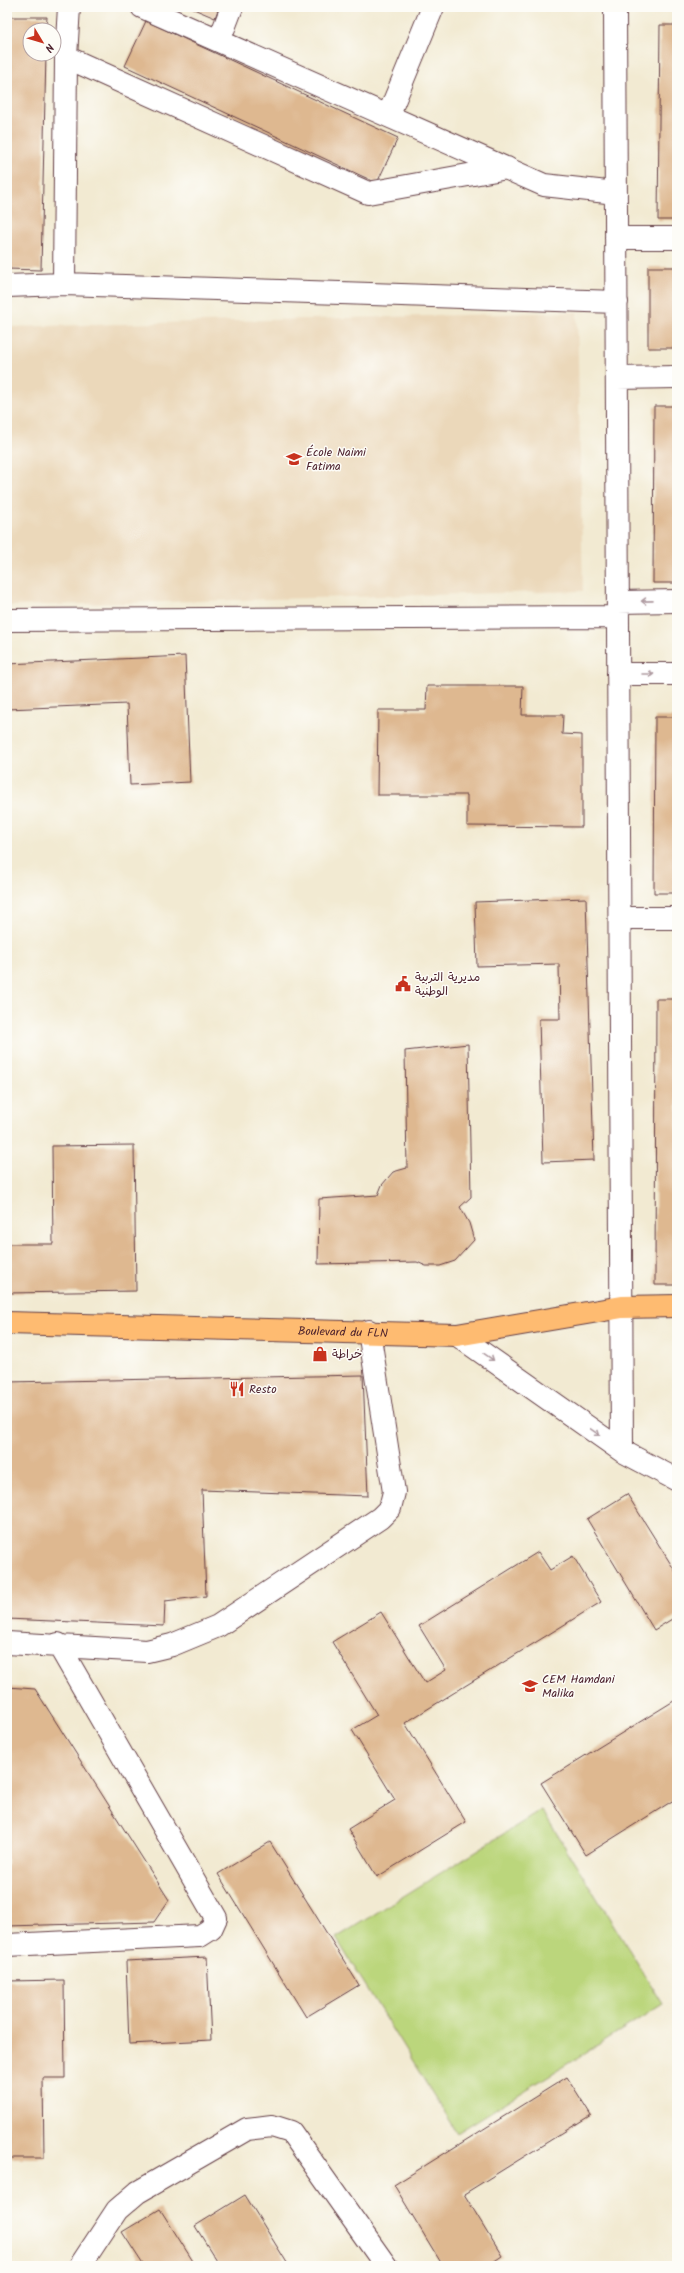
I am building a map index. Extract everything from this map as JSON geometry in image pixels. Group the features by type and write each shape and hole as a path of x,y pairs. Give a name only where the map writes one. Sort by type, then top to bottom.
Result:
{"main road":[{"name":"Boulevard du FLN","path":"7,1323 369,1331 457,1335 622,1306 677,1306"}],"street":[{"path":"64,284 66,57 69,7"},
{"path":"142,7 544,185 616,193"},
{"path":"219,41 232,7"},
{"path":"388,116 433,7"},
{"path":"615,7 622,1451"},
{"path":"66,57 368,193 507,168"},
{"path":"616,238 677,238"},
{"path":"7,286 64,284 617,302"},
{"path":"617,378 677,377"},
{"path":"7,620 618,609 677,601"},
{"path":"618,674 677,674"},
{"path":"620,918 677,918"},
{"path":"7,1643 58,1644 147,1651 172,1646 218,1626 380,1518 390,1508 394,1492 369,1331"},
{"path":"457,1335 622,1451 677,1480"},
{"path":"7,1946 200,1936 211,1929 216,1918 58,1644"},
{"path":"80,2266 117,2210 138,2192 247,2129 272,2126 291,2132 386,2266"}],"shaded area":[{"name":"École Naimi Fatima","path":"577,312 583,591 7,606 7,327"}],"green space":[{"path":"542,1810 663,2004 457,2133 336,1938"}],"building":[{"path":"189,7 219,7 215,18"},
{"path":"7,17 47,17 47,22 22,22 22,62 46,62 41,270 7,269"},
{"path":"146,21 398,138 377,183 125,66"},
{"path":"660,25 677,25 677,220 658,220"},
{"path":"648,267 677,267 677,348 648,348"},
{"path":"654,406 677,406 677,583 653,583"},
{"path":"185,656 190,782 130,785 127,704 7,709 7,664"},
{"path":"427,686 523,686 522,715 563,715 562,734 582,735 582,827 467,826 467,795 377,795 378,710 426,710"},
{"path":"655,717 677,717 677,893 654,893"},
{"path":"586,898 594,1160 543,1162 539,1019 560,1019 559,964 477,966 475,902"},
{"path":"656,999 677,999 677,1285 655,1285"},
{"path":"468,1044 471,1197 460,1207 469,1223 474,1240 455,1261 440,1266 426,1266 417,1262 318,1264 319,1199 378,1195 382,1185 393,1172 407,1168 405,1051"},
{"path":"134,1145 136,1291 7,1293 7,1244 53,1244 52,1146"},
{"path":"363,1375 368,1496 202,1490 206,1596 165,1601 164,1626 7,1619 7,1382"},
{"path":"627,1494 677,1574 677,1616 654,1630 587,1519"},
{"path":"538,1552 550,1570 573,1556 601,1602 405,1723 466,1822 377,1877 348,1829 395,1800 352,1730 377,1715 332,1642 381,1612 425,1683 446,1670 419,1626"},
{"path":"7,1687 35,1689 169,1900 154,1922 7,1926"},
{"path":"677,1699 677,1798 586,1855 541,1783"},
{"path":"270,1842 359,1985 306,2017 218,1874"},
{"path":"207,1957 211,2040 129,2044 126,1961"},
{"path":"64,1980 65,2078 43,2078 44,2158 7,2158 7,1981"},
{"path":"567,2077 591,2115 464,2194 502,2256 487,2266 443,2266 394,2185"},
{"path":"245,2195 289,2266 220,2266 195,2226"},
{"path":"160,2209 196,2266 144,2266 122,2232"}],"place":[{"name":"École Naimi Fatima","path":"294,459"},
{"name":"مديرية التربية الوطنية","path":"403,984"},
{"name":"خراطة","path":"320,1354"},
{"name":"Resto","path":"237,1389"},
{"name":"CEM Hamdani Malika","path":"530,1686"}]}
